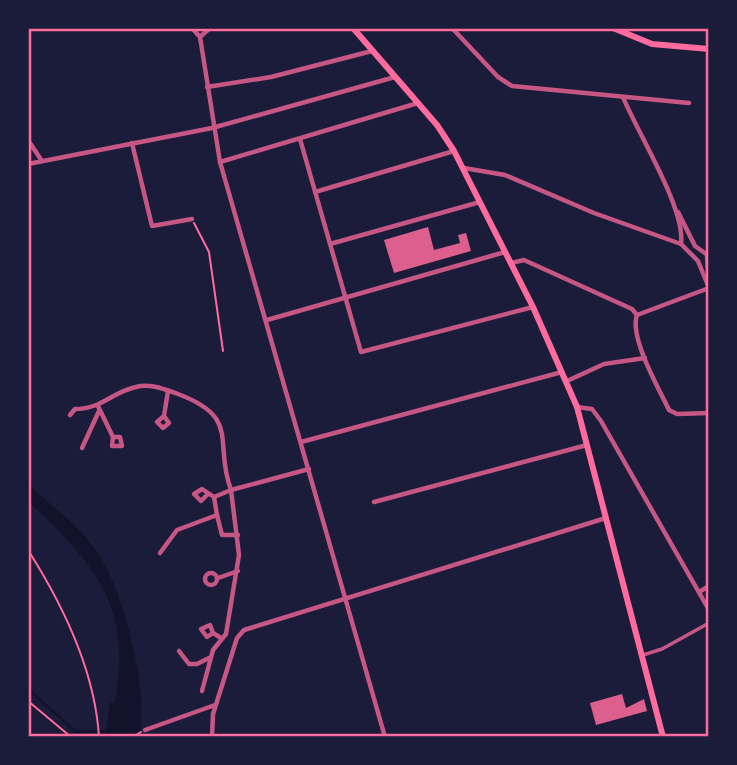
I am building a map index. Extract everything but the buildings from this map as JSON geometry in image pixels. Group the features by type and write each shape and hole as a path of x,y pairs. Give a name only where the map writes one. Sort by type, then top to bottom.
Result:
{"main road":[{"path":"353,28 418,103 454,151 533,307 567,381 577,407 607,518 663,737"},
{"path":"613,28 652,44 709,49"}],"street":[{"path":"192,28 200,37 212,128 220,162 385,737"},
{"path":"200,37 210,28"},
{"path":"452,28 498,77 512,86 689,103"},
{"path":"207,87 271,77 373,51"},
{"path":"28,164 212,128 396,77"},
{"path":"623,97 692,241 708,256"},
{"path":"220,162 418,103"},
{"path":"300,139 361,352 533,307"},
{"path":"28,140 42,160"},
{"path":"132,143 152,226 192,219"},
{"path":"315,192 454,151"},
{"path":"464,168 505,175 594,213 681,244 687,245 692,241"},
{"path":"330,244 481,202"},
{"path":"674,206 681,228 681,244 697,259 709,288"},
{"path":"267,320 505,252"},
{"path":"697,259 708,256"},
{"path":"708,256 705,265 709,288"},
{"path":"511,263 524,260 632,309 637,315 635,327 645,358 669,410 677,414 709,413"},
{"path":"637,315 709,288"},
{"path":"567,381 604,364 645,358"},
{"path":"301,442 563,372"},
{"path":"70,415 75,409 99,408 138,386 168,391 205,406 220,423 238,535 238,571 224,636 210,658 202,691"},
{"path":"164,416 168,391"},
{"path":"577,407 592,409 601,421 709,610"},
{"path":"99,408 113,437"},
{"path":"82,448 99,408"},
{"path":"374,502 587,445"},
{"path":"207,495 214,497 309,469"},
{"path":"214,497 222,536 238,535"},
{"path":"160,554 177,530 217,515"},
{"path":"212,737 215,705 237,638 244,631 607,518"},
{"path":"218,578 238,571"},
{"path":"699,592 709,586"},
{"path":"641,655 663,649 709,623"},
{"path":"213,633 237,638"},
{"path":"179,651 185,661 192,665 210,658"},
{"path":"145,730 215,705"}],"path":[{"path":"192,219 209,252 223,351"},
{"path":"28,550 57,603 82,660 95,701 99,735"},
{"path":"28,701 71,737"},
{"path":"133,737 145,730"}],"shaded area":[{"path":"28,483 92,545 117,592 131,639 142,711 141,730 127,737 107,737 105,734 110,703 115,701 119,667 113,611 89,566 28,501"}],"waterway":[{"path":"28,689 76,732 107,731"}]}
